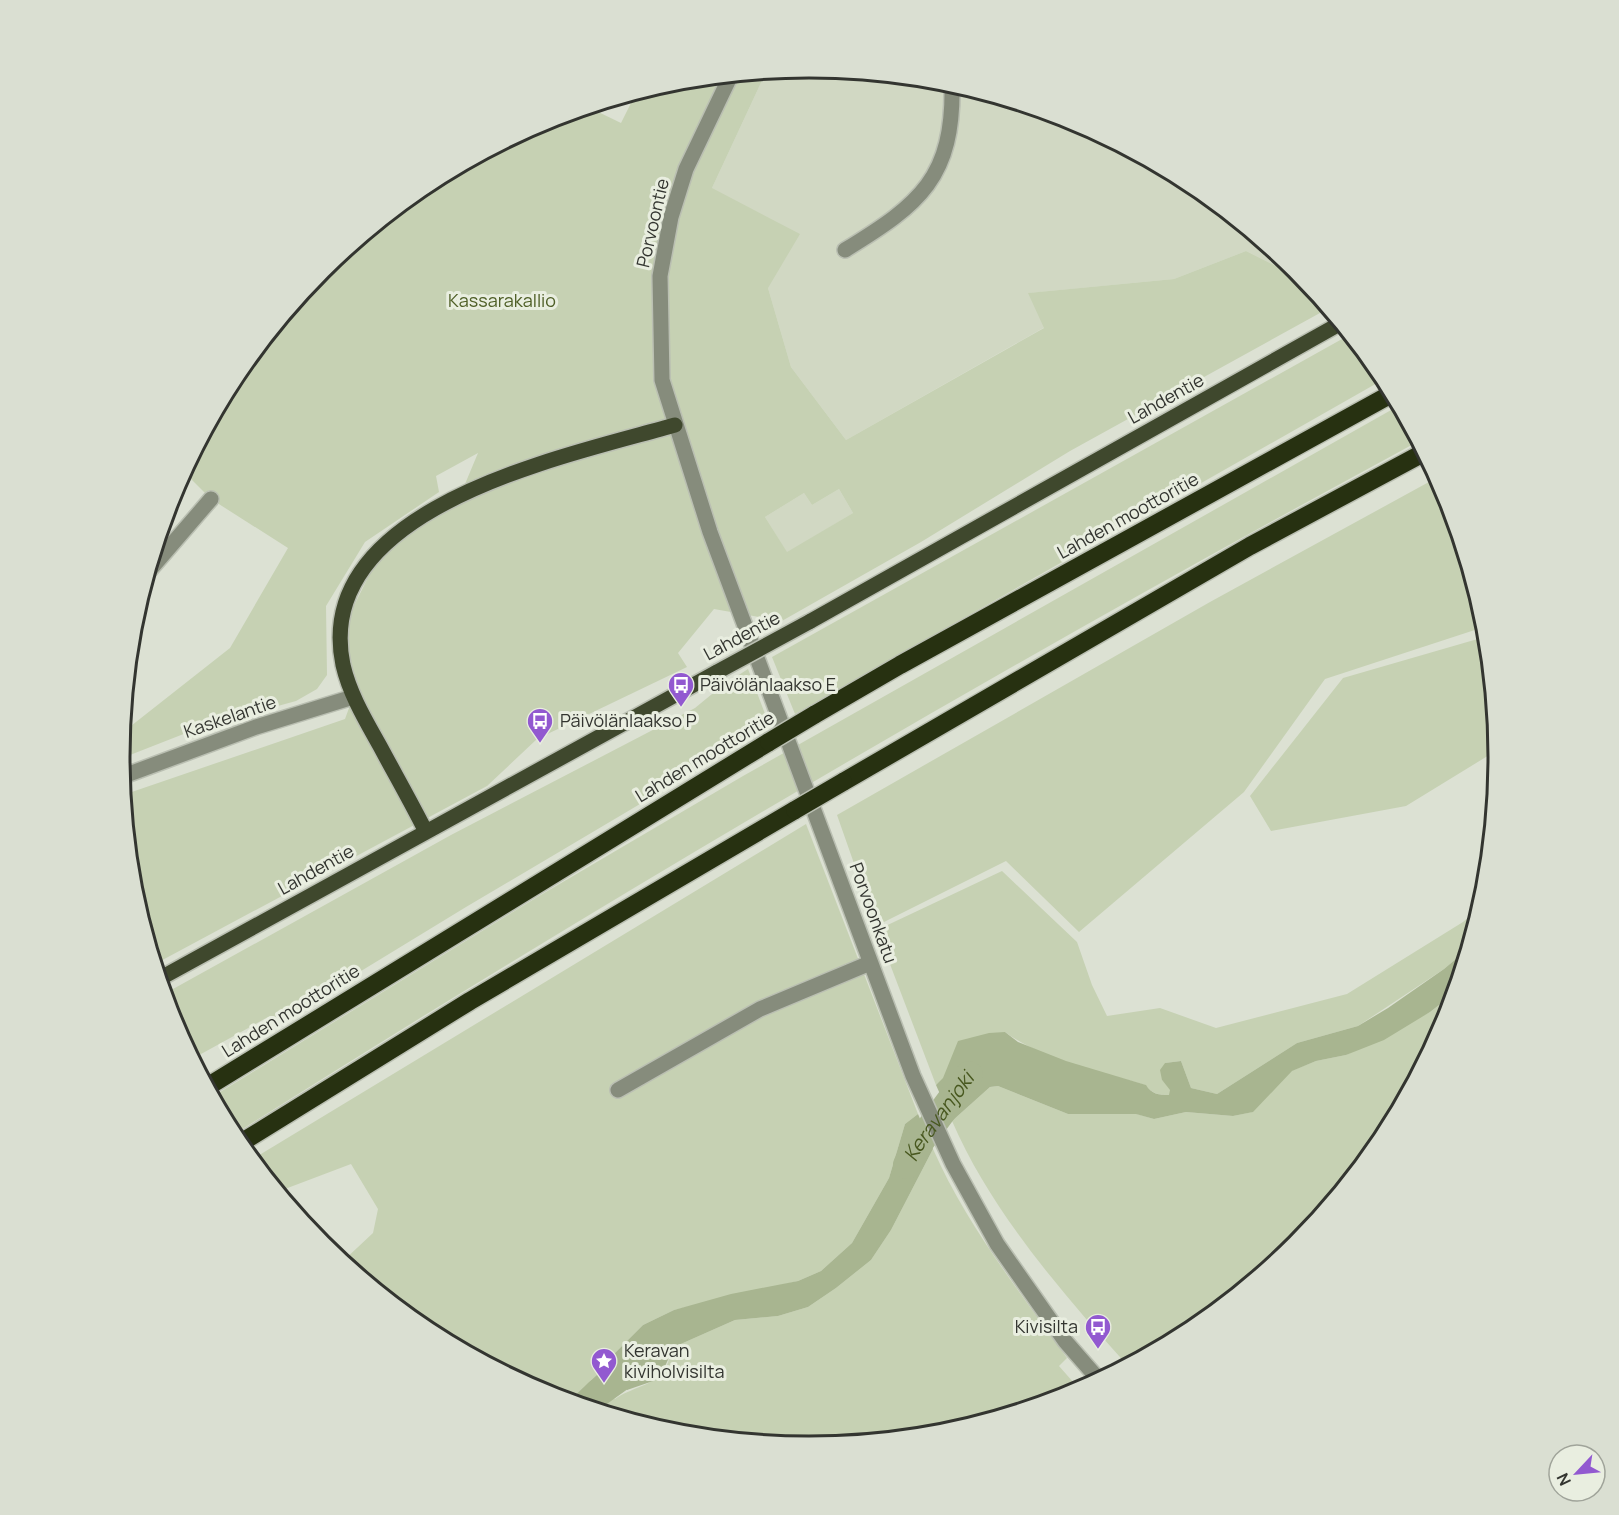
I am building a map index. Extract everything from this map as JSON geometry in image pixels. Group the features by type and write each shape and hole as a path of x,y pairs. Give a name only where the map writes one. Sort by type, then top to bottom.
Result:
{"highway":[{"name":"Lahden moottoritie","path":"213,1083 814,715 900,665 1385,397"},
{"path":"248,1139 470,1000 795,810 1250,546 1418,456"}],"main road":[{"name":"Lahdentie","path":"166,975 809,622 1335,327"},
{"path":"426,832 353,697 343,665 340,634 346,600 362,572 383,547 415,521 460,496 513,472 675,425"}],"street":[{"name":"Porvoontie","path":"675,425 662,380 660,276 671,217 687,169 727,83"},
{"path":"844,249 891,221 915,202 931,181 947,142 952,93"},
{"name":"Porvoonkatu","path":"675,425 710,532 913,1076 953,1164 997,1245 1065,1341 1094,1374"},
{"path":"162,553 211,499"},
{"name":"Kaskelantie","path":"130,774 256,727 353,697"},
{"path":"618,1090 760,1009 870,963"}],"shaded area":[{"path":"763,79 854,79 898,84 985,101 1028,114 1110,148 1149,169 1223,218 1279,267 1246,251 1174,279 1029,293 1045,327 846,440 791,367 768,288 712,188"},
{"path":"839,489 853,513 787,553 765,517 804,493 812,505"},
{"path":"1459,956 1443,1002 1430,1012 1384,1040 1346,1055 1316,1061 1292,1071 1253,1112 1233,1116 1186,1112 1154,1119 1136,1114 1068,1114 998,1086 990,1087 952,1121 936,1085 943,1078 958,1041 989,1033 1005,1032 1018,1042 1066,1061 1146,1085 1150,1090 1159,1094 1169,1095 1170,1090 1162,1080 1160,1070 1165,1063 1181,1061 1191,1088 1217,1094 1297,1043 1358,1026 1444,969"},
{"path":"918,1114 933,1149 891,1230 871,1260 808,1307 778,1316 735,1320 674,1347 659,1379 627,1390 610,1358 643,1325 674,1310 731,1294 798,1281 821,1271 852,1243 889,1178 905,1124"},
{"path":"600,1372 612,1396 604,1405 575,1395"}],"green space":[{"name":"Kassarakallio","path":"763,79 712,188 800,234 768,288 791,367 846,440 1044,328 1028,293 1174,279 1246,251 1279,267 1322,312 1070,451 921,542 773,626 759,617 714,609 678,653 687,667 537,739 487,786 161,961 143,890 131,792 345,719 353,697 340,634 383,547 460,496 478,453 436,476 439,492 365,542 326,606 327,675 317,689 296,701 204,726 130,755 131,726 230,648 288,548 211,499 190,478 221,418 270,344 299,309 329,277 396,218 470,169 549,130 598,112 621,123 632,102 677,91","holes":["839,489 853,513 787,552 765,517 804,493 812,505"]},
{"path":"1344,338 1376,384 795,714 772,657"},
{"path":"1392,409 1412,445 1118,607 820,778 525,954 242,1130 219,1093 539,896 743,776"},
{"path":"1430,481 1453,539 1477,629 1325,679 1244,792 1079,932 1006,861 876,926 837,815 1210,602"},
{"path":"1478,639 1488,713 1489,755 1406,806 1271,831 1250,796 1343,678"},
{"path":"748,669 770,727 284,1018 268,1017 199,1055 171,990 451,835 695,708 723,685"},
{"path":"806,824 918,1114 905,1124 889,1178 852,1243 821,1271 798,1281 674,1310 643,1325 610,1358 597,1366 600,1372 575,1395 509,1367 470,1346 396,1297 348,1256 373,1233 378,1209 351,1164 285,1189 259,1155"},
{"path":"1002,871 1077,942 1092,985 1107,1016 1160,1008 1216,1028 1347,994 1470,916 1459,956 1444,969 1358,1026 1297,1043 1217,1094 1191,1088 1181,1061 1165,1063 1162,1080 1170,1089 1170,1095 1159,1094 1145,1085 1091,1070 1037,1051 1005,1032 936,1085 877,930"},
{"path":"1443,1002 1419,1058 1398,1097 1349,1171 1320,1206 1290,1238 1223,1297 1149,1346 1123,1360 1078,1310 1007,1219 968,1154 952,1121 990,1087 998,1086 1068,1114 1137,1114 1154,1119 1186,1112 1233,1116 1252,1112 1291,1071 1316,1061 1346,1055 1430,1012"},
{"path":"933,1149 946,1177 977,1230 1067,1358 1059,1366 1074,1383 985,1414 942,1424 854,1436 765,1436 721,1431 677,1424 604,1405 612,1396 615,1399 661,1375 674,1347 735,1320 778,1316 808,1307 871,1260 891,1230"}],"waterway":[{"name":"Keravanjoki","path":"907,1165 914,1150 969,1075"},
{"name":"Keravanjoki","path":"590,1401 651,1355"}],"place":[{"name":"Päivölänlaakso E","path":"681,708"},
{"name":"Päivölänlaakso P","path":"540,744"},
{"name":"Kivisilta","path":"1098,1350"},
{"name":"Keravan kiviholvisilta","path":"604,1384"}]}
